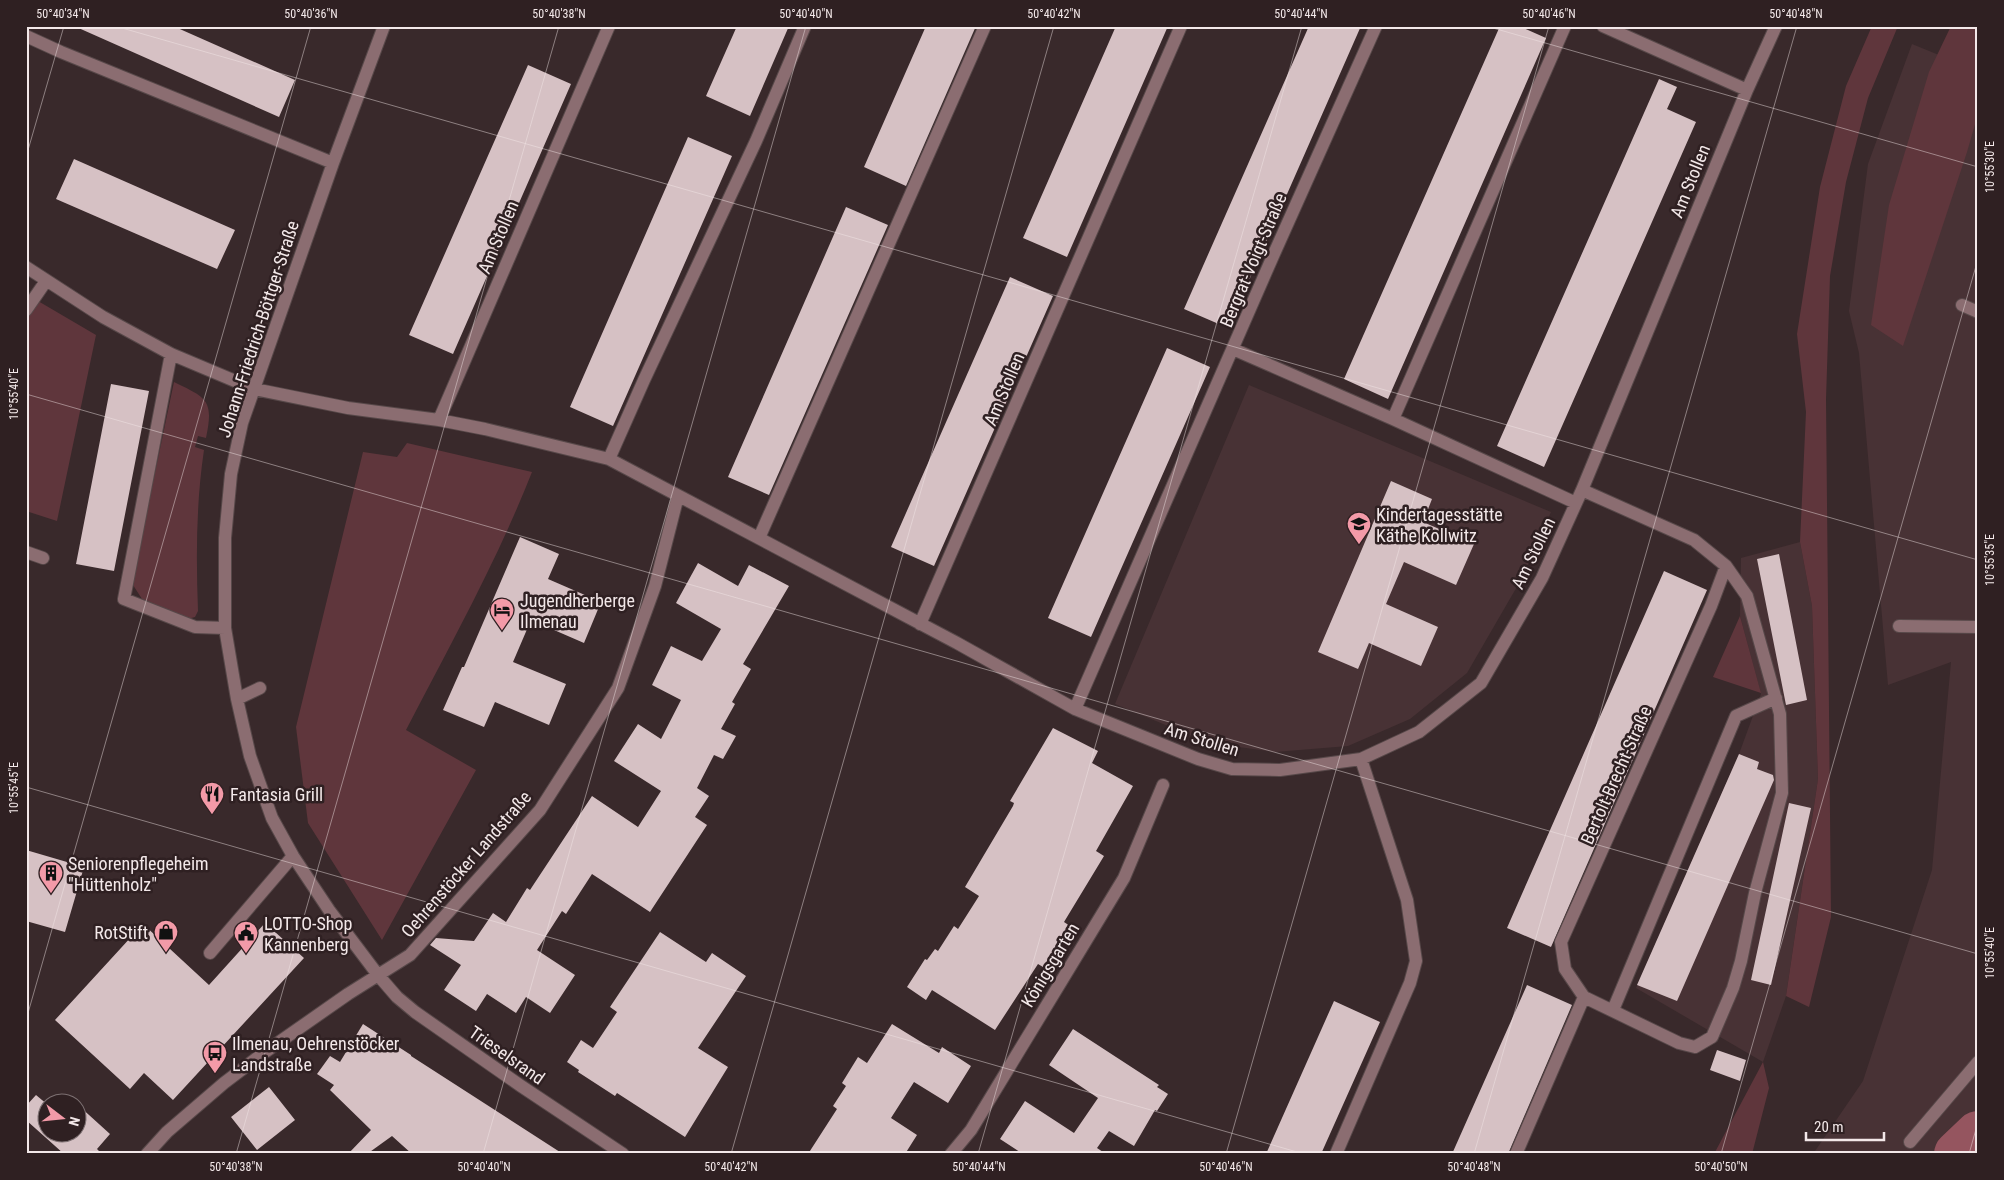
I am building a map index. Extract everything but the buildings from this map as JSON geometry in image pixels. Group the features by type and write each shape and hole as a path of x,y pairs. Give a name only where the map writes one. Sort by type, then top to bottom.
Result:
{"street":[{"name":"Johann-Friedrich-Böttger-Straße","path":"378,975 329,910 293,856 272,818 254,765 237,699 225,628 225,538 231,474 242,423 333,163 384,26"},
{"name":"Am Stollen","path":"439,420 609,26"},
{"path":"609,459 756,141 805,26"},
{"path":"759,538 985,26"},
{"name":"Am Stollen","path":"920,624 1181,26"},
{"name":"Bergrat-Voigt-Straße","path":"1376,26 1233,349 1393,419 1576,503"},
{"path":"1393,419 1565,26"},
{"path":"1603,26 1746,90"},
{"name":"Am Stollen","path":"26,267 103,317 170,354 254,389 348,408 439,420 538,440 609,459 920,624 1075,709 1174,751 1232,769 1280,770 1361,759 1419,732 1481,683 1542,578 1582,490 1746,90 1776,26"},
{"path":"26,36 333,163"},
{"path":"26,310 46,281"},
{"path":"1962,305 1978,312"},
{"path":"1075,709 1233,349"},
{"path":"170,354 124,598 194,626 225,628"},
{"path":"1582,490 1694,540 1726,566 1747,596 1776,698 1736,716 1613,1010"},
{"name":"Oehrenstöcker Landstraße","path":"147,1154 167,1132 224,1083 264,1052 410,955 540,810 618,688 655,586 678,496"},
{"path":"26,552 43,558"},
{"name":"Bertolt-Brecht-Straße","path":"1726,566 1707,616 1561,942 1565,969 1584,996 1679,1043 1695,1047 1712,1037 1733,988 1741,961 1755,892 1782,793 1780,714 1776,698"},
{"path":"1899,626 1978,627"},
{"path":"237,699 260,688"},
{"path":"1336,1154 1410,983 1416,962 1407,900 1361,759"},
{"name":"Königsgarten","path":"951,1154 971,1130 1124,878 1162,785"},
{"path":"210,953 293,856"},
{"name":"Trieselsrand","path":"378,975 397,997 415,1012 623,1154"},
{"path":"1516,1154 1584,996"},
{"path":"1910,1142 1978,1062"}],"shaded area":[{"path":"1872,26 1898,26 1868,98 1846,182 1830,276 1826,399 1831,917 1809,1007 1786,996 1818,779 1812,606 1800,542 1806,412 1797,334 1820,187 1846,86"},
{"path":"1951,26 1978,26 1978,114 1903,346 1871,325 1889,205 1929,72"},
{"path":"1912,44 1978,71 1978,1154 1813,1154 1863,1081 1932,870 1951,662 1888,685 1859,353 1849,311 1868,164"},
{"path":"38,301 96,335 57,521 26,511 26,318"},
{"path":"174,382 201,397 208,408 209,415 206,438 198,436 195,447 204,450 197,530 198,611 195,617 188,619 142,599 133,585"},
{"name":"Kindertagesstätte Käthe Kollwitz","path":"1249,385 1551,512 1522,578 1467,673 1410,719 1348,746 1275,752 1209,743 1115,704"},
{"path":"407,443 532,472 504,538 406,730 476,770 382,940 308,823 296,727 363,452 397,457"},
{"path":"1800,542 1812,606 1818,779 1786,996 1763,1062 1636,988 1739,754 1761,694 1740,616 1741,558"},
{"path":"1740,616 1761,693 1713,677"},
{"path":"1763,1062 1769,1088 1752,1154 1714,1154"}],"waterway":[{"path":"1957,1154 1978,1134"}],"place":[{"name":"Kindertagesstätte Käthe Kollwitz","path":"1359,545"},
{"name":"Jugendherberge Ilmenau","path":"502,631"},
{"name":"Fantasia Grill","path":"212,815"},
{"name":"Seniorenpflegeheim \"Hüttenholz\"","path":"51,894"},
{"name":"RotStift","path":"166,953"},
{"name":"LOTTO-Shop Kannenberg","path":"246,954"},
{"name":"Ilmenau, Oehrenstöcker Landstraße","path":"215,1074"}]}
